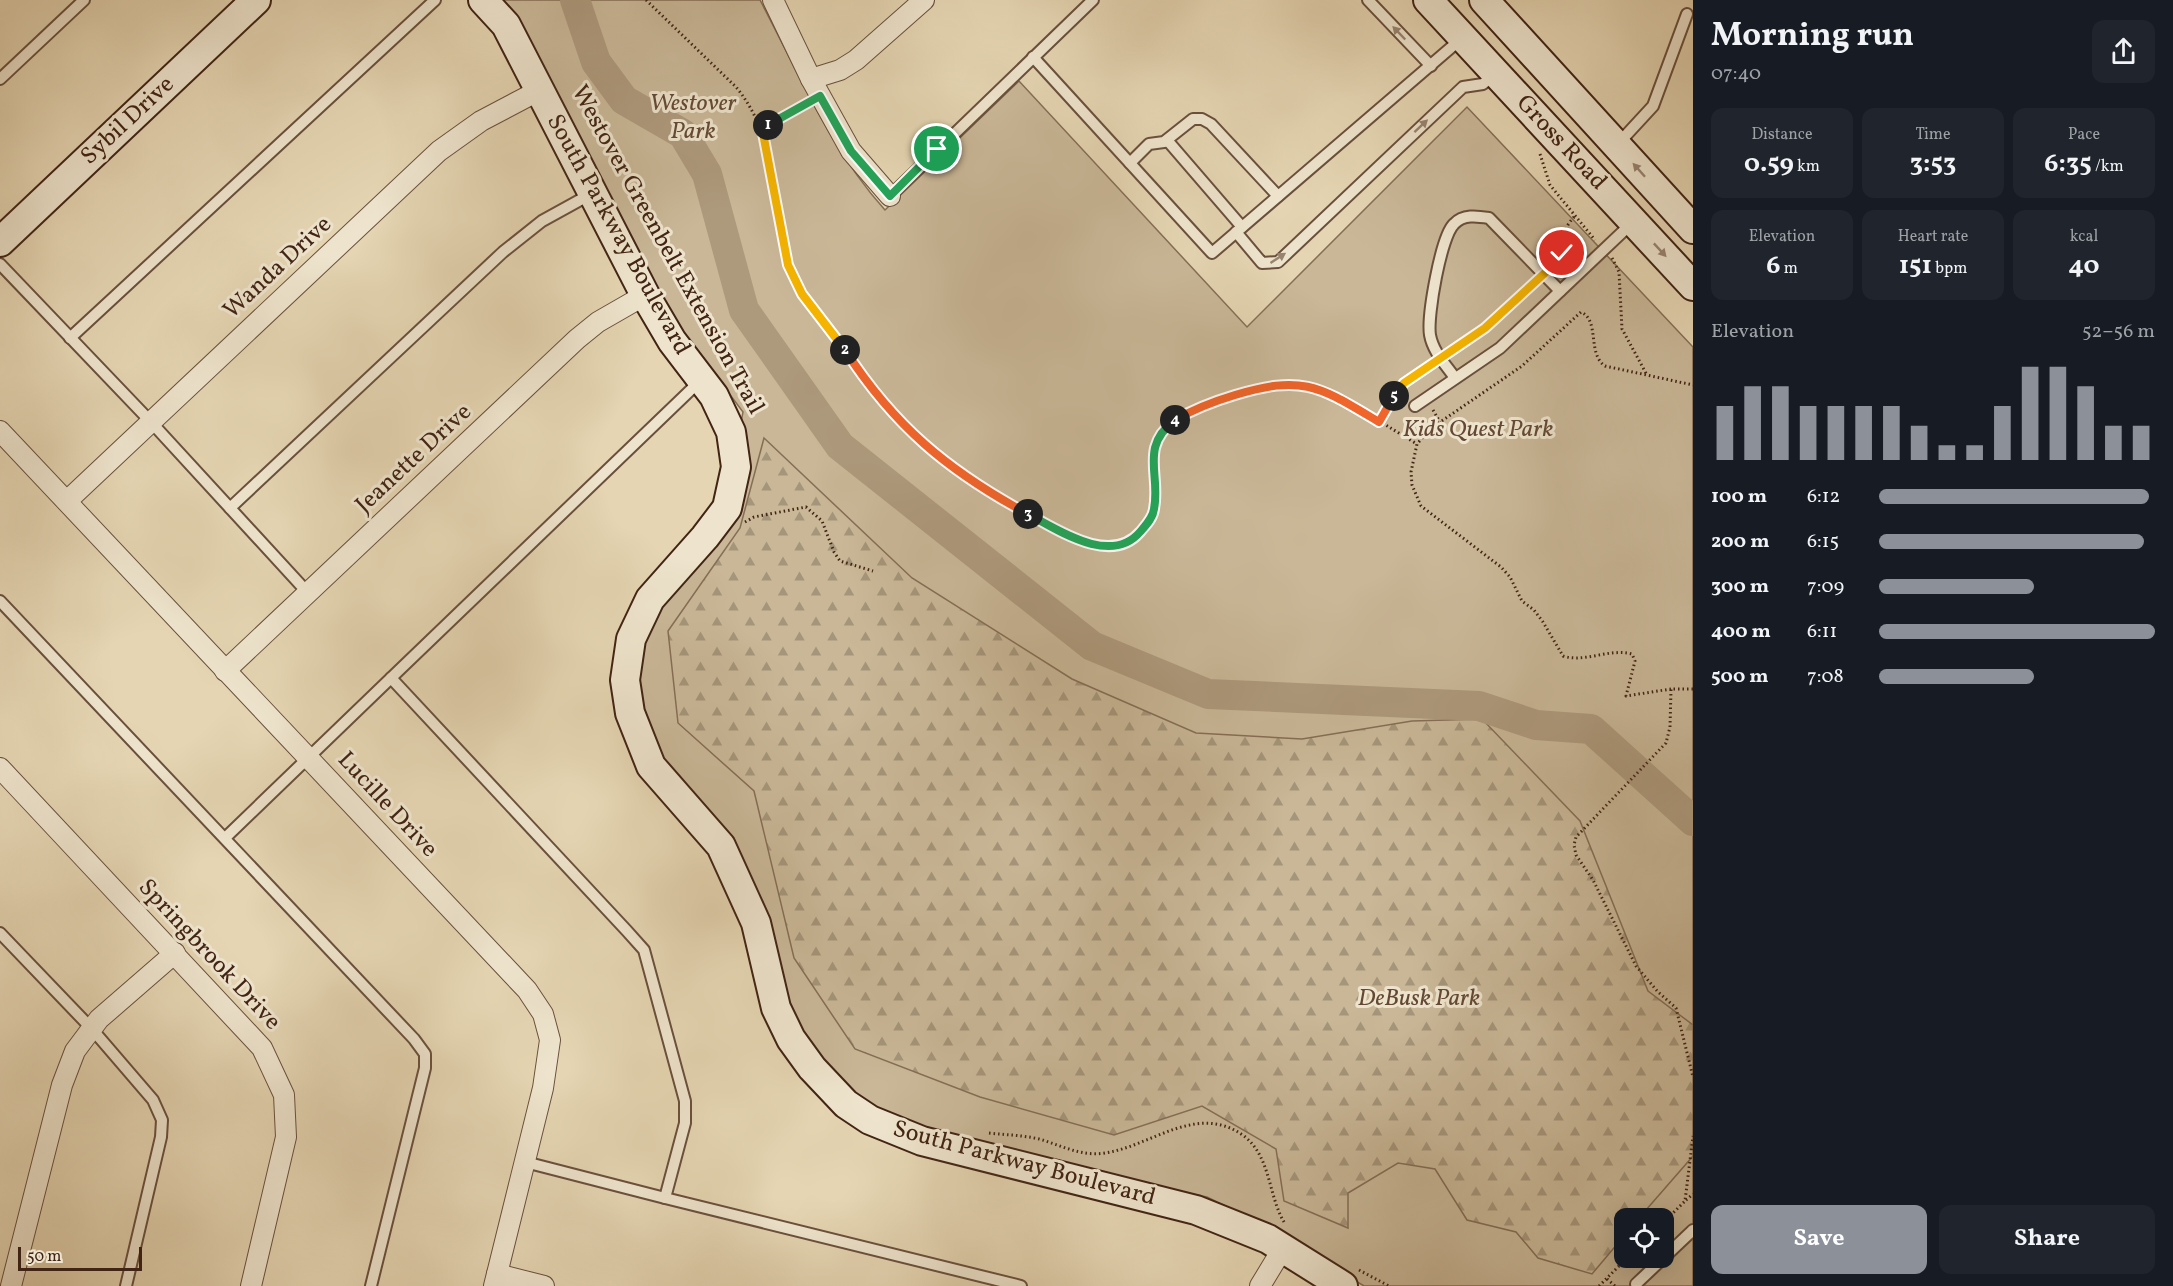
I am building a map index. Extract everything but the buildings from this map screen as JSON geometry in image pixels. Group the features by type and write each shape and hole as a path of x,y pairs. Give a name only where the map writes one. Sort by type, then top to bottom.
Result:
{"street":[{"name":"Sybil Drive","path":"0,242 256,0"},
{"name":"South Parkway Boulevard","path":"483,0 506,25 645,295 672,341 714,396 731,432 736,467 727,507 705,537 650,598 631,639 625,680 630,713 651,766 721,846 756,923 776,1008 790,1039 812,1068 846,1104 870,1120 922,1141 1196,1210 1286,1238 1346,1276"},
{"path":"773,0 815,88 851,151 890,196"},
{"path":"815,88 856,60 924,0"},
{"name":"Gross Road","path":"1428,0 1693,286"},
{"path":"1463,38 1489,2"},
{"name":"Gross Road","path":"1489,2 1693,229"},
{"name":"Wanda Drive","path":"67,501 439,151 481,121 538,91"},
{"name":"Jeanette Drive","path":"225,671 577,339 598,322 645,295"},
{"name":"Lucille Drive","path":"0,431 526,990 543,1014 550,1040 543,1088 495,1280"},
{"name":"Springbrook Drive","path":"0,768 262,1048 284,1095 286,1137 251,1286"},
{"path":"11,1286 62,1085 75,1051 99,1019 175,953"},
{"path":"1260,1286 1286,1238"},
{"path":"495,1280 544,1286"}],"lane":[{"path":"0,79 84,0"},
{"path":"70,338 435,0"},
{"path":"890,196 1093,0"},
{"path":"1368,0 1431,66"},
{"path":"1616,145 1653,106 1687,14"},
{"path":"1033,57 1212,253 1463,38"},
{"path":"1167,140 1239,230 1262,263 1278,262 1463,87 1483,84 1496,73"},
{"path":"1130,163 1152,142 1167,140 1190,121 1202,119 1215,129 1278,196"},
{"path":"230,508 503,252 542,221 592,193"},
{"path":"1455,378 1441,359 1430,334 1430,318 1446,235 1454,223 1464,217 1489,218 1560,291"},
{"path":"1415,406 1500,348 1633,222"},
{"path":"0,264 151,422 308,593"},
{"path":"225,838 701,379"},
{"path":"0,601 414,1039 424,1054 425,1068 371,1286"},
{"path":"391,678 644,950 685,1101 686,1123 665,1198"},
{"path":"0,933 92,1029 153,1100 162,1120 161,1137 126,1286"},
{"path":"525,1162 1021,1286"},
{"path":"1636,1284 1693,1230"}],"path":[{"path":"646,0 749,102 762,128 788,265 796,282 874,394 912,433 948,464 975,483 1053,527 1091,544 1108,547 1130,542 1150,521 1154,510 1154,456 1164,428 1177,419 1215,401 1269,384 1298,384 1334,395 1418,444"},
{"path":"762,128 815,88"},
{"path":"1539,150 1550,185 1612,258 1618,272 1624,336 1647,375"},
{"path":"1379,422 1399,389 1485,328 1559,260 1562,253 1563,231 1575,216"},
{"path":"1693,385 1613,369 1600,362 1594,350 1589,320 1581,312 1522,366 1430,429 1418,444 1411,472 1412,485 1420,506 1501,567 1515,585 1522,601 1543,622 1563,656 1570,658 1617,652 1632,654 1635,661 1626,696 1671,689 1693,689"},
{"path":"744,516 740,524 754,517 806,507 822,521 840,561 873,571"},
{"path":"1671,689 1669,735 1666,743 1576,837 1574,845 1576,855 1593,880 1636,966 1658,992 1676,1008 1693,1077"},
{"path":"983,1132 1020,1135 1088,1154 1106,1153 1186,1124 1204,1123 1224,1126 1244,1136 1255,1148 1268,1174 1286,1238"},
{"path":"1685,1201 1693,1136"},
{"path":"1674,1212 1693,1194"},
{"path":"1599,1286 1617,1268"},
{"path":"1346,1276 1389,1286"},
{"path":"1607,1278 1615,1286"}],"green space":[{"path":"495,0 760,0 831,136 865,186 885,210 1019,81 1247,327 1467,107 1693,347 1693,1286 1364,1286 1258,1222 1207,1197 1080,1172 868,1111 806,1043 782,995 772,957 661,764 634,679 647,619 720,533 743,412 664,307"},
{"name":"DeBusk Park","path":"764,438 912,578 1072,679 1196,733 1302,739 1412,721 1482,719 1580,821 1648,991 1693,1025 1693,1156 1648,1208 1614,1208 1614,1248 1592,1274 1538,1258 1516,1232 1467,1220 1435,1169 1398,1163 1348,1193 1348,1228 1284,1201 1276,1149 1202,1106 1114,1135 980,1097 855,1049 794,958 754,791 678,723 668,631 740,528"}],"waterway":[{"path":"575,0 596,62 624,100 683,134 707,174 744,310 840,446 1092,646 1208,694 1479,706 1536,725 1591,729 1693,821"}],"route":[{"path":"937,149 890,196 851,151 820,96 762,128 788,265 802,294 819,312 874,394 920,441 948,464 1008,503 1091,544 1108,547 1130,542 1150,521 1154,510 1152,474 1158,440 1164,428 1177,419 1215,401 1269,384 1282,383 1298,384 1334,395 1379,422 1404,383 1485,328 1559,260 1562,253"}],"park label":[{"name":"Westover Park","path":"693,118"},
{"name":"Kids Quest Park","path":"1478,430"}]}
